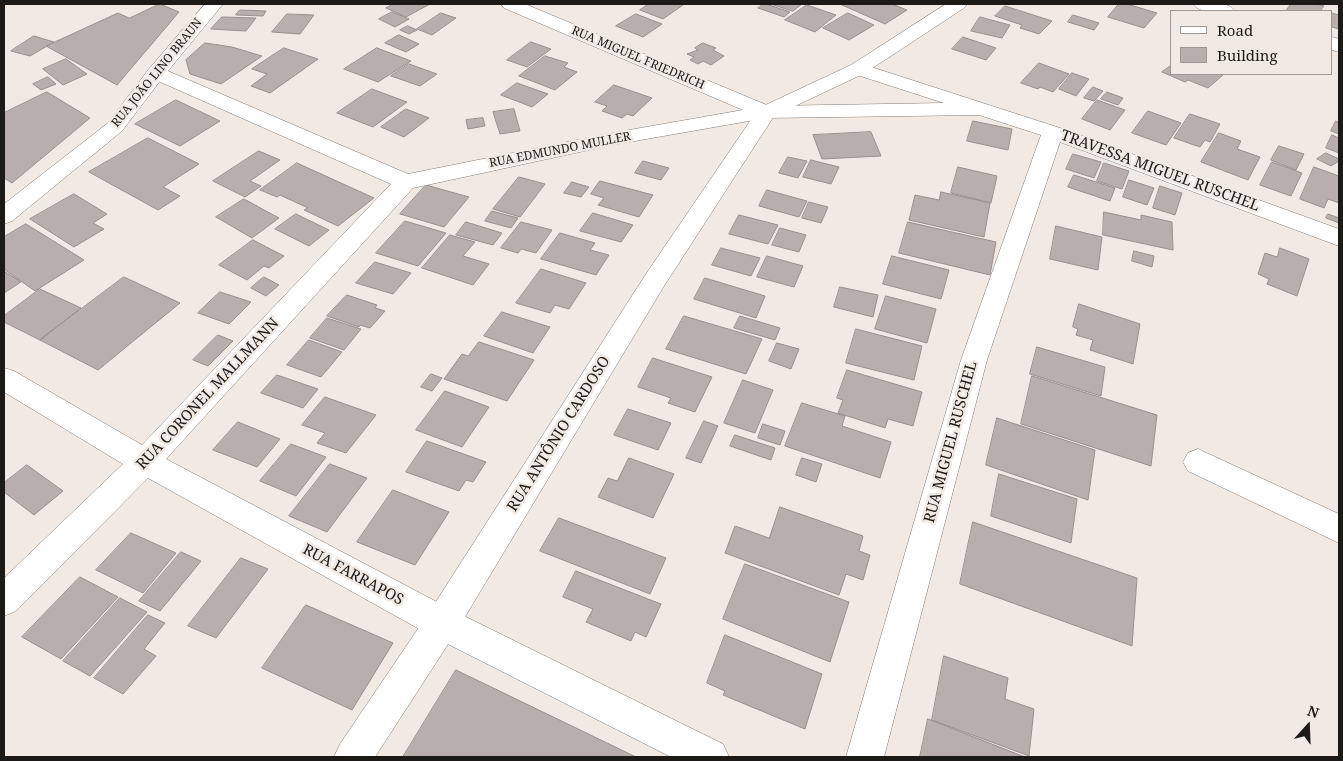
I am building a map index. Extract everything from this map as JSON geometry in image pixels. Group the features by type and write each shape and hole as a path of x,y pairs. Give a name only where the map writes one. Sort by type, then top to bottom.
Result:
{"street":[{"name":"RUA MIGUEL FRIEDRICH","path":"510,4 766,112"},
{"name":"RUA EDMUNDO MULLER","path":"406,182 612,139 766,112 858,69 958,4"},
{"path":"1202,4 1223,10"},
{"name":"RUA JOÃO LINO BRAUN","path":"4,216 115,127 210,5"},
{"name":"TRAVESSA MIGUEL RUSCHEL","path":"858,69 1053,132 1339,238"},
{"path":"156,73 406,182"},
{"name":"TRAVESSA MIGUEL RUSCHEL","path":"766,112 978,109"},
{"name":"RUA ANTÔNIO CARDOSO","path":"353,757 442,624 655,280 766,112"},
{"name":"RUA MIGUEL RUSCHEL","path":"865,757 974,360 1053,132"},
{"name":"RUA CORONEL MALLMANN","path":"4,600 145,462 406,182"},
{"name":"RUA FARRAPOS","path":"4,379 145,462 442,624 710,757"},
{"path":"1198,462 1339,529"}],"building":[{"path":"160,4 179,12 117,85 46,46 118,13 129,18"},
{"path":"394,4 430,4 406,17 386,8"},
{"path":"649,4 683,5 663,19 640,10"},
{"path":"764,4 790,12 784,17 758,8"},
{"path":"771,4 802,4 793,11"},
{"path":"892,4 907,10 885,24 842,5"},
{"path":"1119,4 1127,4 1157,13 1144,28 1108,17"},
{"path":"1291,4 1316,4 1324,6 1321,10 1287,10"},
{"path":"807,5 836,15 815,32 785,20"},
{"path":"1005,6 1052,21 1039,34 1020,28 1022,25 995,16"},
{"path":"240,10 266,11 263,16 236,15"},
{"path":"392,12 409,19 395,27 379,19"},
{"path":"441,13 456,18 432,35 417,29"},
{"path":"848,13 874,25 849,40 823,28"},
{"path":"1333,13 1339,15 1339,29 1333,27"},
{"path":"287,14 314,15 300,34 272,32"},
{"path":"636,14 662,24 643,37 616,26"},
{"path":"1073,15 1099,23 1094,30 1068,22"},
{"path":"222,17 256,18 246,31 211,29"},
{"path":"980,17 1010,25 1002,38 971,31"},
{"path":"408,26 417,30 409,34 400,30"},
{"path":"399,35 419,44 406,52 385,43"},
{"path":"34,36 54,42 30,56 11,51"},
{"path":"963,37 996,48 986,60 952,49"},
{"path":"531,42 551,49 527,67 507,60"},
{"path":"205,43 232,47 262,56 221,84 190,74 186,60"},
{"path":"703,43 716,48 713,50 724,56 711,65 703,61 698,64 690,60 694,57 687,54 698,50 695,48"},
{"path":"284,48 318,59 270,93 251,86 267,74 252,69"},
{"path":"377,48 411,61 378,82 344,69"},
{"path":"545,56 568,63 564,67 577,72 555,90 519,76"},
{"path":"66,59 87,74 63,85 43,69"},
{"path":"1039,63 1069,74 1053,92 1021,83"},
{"path":"409,64 437,74 420,86 391,76"},
{"path":"1170,66 1170,75 1223,75 1208,88 1188,80 1185,82 1162,72"},
{"path":"1072,73 1089,79 1076,96 1059,89"},
{"path":"48,77 56,84 41,90 33,84"},
{"path":"517,83 548,94 532,107 501,95"},
{"path":"614,85 652,98 633,116 627,114 622,118 602,111 607,106 595,102"},
{"path":"1093,87 1103,91 1094,101 1084,98"},
{"path":"372,89 407,102 373,127 337,113"},
{"path":"47,92 90,118 12,183 4,178 4,113"},
{"path":"1107,92 1123,98 1118,105 1101,99"},
{"path":"176,100 220,121 180,146 135,124"},
{"path":"1097,100 1125,110 1110,130 1082,119"},
{"path":"406,109 429,118 404,137 381,127"},
{"path":"514,109 520,131 500,134 493,112"},
{"path":"1148,111 1181,123 1166,145 1132,133"},
{"path":"1190,114 1220,124 1210,142 1205,140 1200,147 1174,138"},
{"path":"483,118 485,126 468,129 466,120"},
{"path":"973,121 1012,129 1008,150 967,141"},
{"path":"1336,121 1339,123 1339,134 1331,131"},
{"path":"871,132 881,156 822,159 813,135"},
{"path":"1219,133 1241,141 1237,149 1260,157 1248,180 1201,162"},
{"path":"1332,135 1339,138 1339,153 1326,148"},
{"path":"148,138 199,164 163,187 180,196 158,210 89,172"},
{"path":"1279,146 1304,154 1296,170 1271,160"},
{"path":"259,151 280,160 250,181 261,186 245,197 213,181"},
{"path":"1326,153 1339,159 1339,161 1331,166 1317,159"},
{"path":"1073,154 1101,162 1094,178 1066,169"},
{"path":"788,157 807,161 798,178 779,173"},
{"path":"811,160 839,167 831,184 803,177"},
{"path":"643,161 669,168 661,180 635,173"},
{"path":"1272,162 1302,173 1291,196 1260,185"},
{"path":"297,163 374,198 338,226 304,210 308,208 280,195 277,197 260,190"},
{"path":"1104,163 1129,171 1122,189 1097,181"},
{"path":"958,167 997,176 991,203 951,193"},
{"path":"1314,167 1339,176 1339,203 1328,199 1324,208 1300,199"},
{"path":"1074,175 1115,188 1110,201 1068,187"},
{"path":"519,177 545,184 520,217 493,209"},
{"path":"1129,180 1154,188 1147,205 1123,197"},
{"path":"600,181 653,195 639,217 598,205 604,198 591,194"},
{"path":"572,182 589,187 581,197 564,193"},
{"path":"426,185 469,197 444,227 400,214"},
{"path":"1160,186 1182,193 1175,215 1153,208"},
{"path":"767,190 807,201 799,217 759,206"},
{"path":"941,192 990,203 984,237 909,220 915,195 939,200"},
{"path":"74,194 107,214 93,223 104,229 74,247 30,219"},
{"path":"244,199 279,218 252,238 216,217"},
{"path":"809,202 828,207 821,223 802,218"},
{"path":"492,211 518,218 511,228 485,221"},
{"path":"1104,212 1141,220 1141,215 1172,222 1173,250 1103,235"},
{"path":"593,213 633,225 621,242 580,231"},
{"path":"296,214 329,230 309,246 275,229"},
{"path":"1328,214 1339,218 1339,223 1326,218"},
{"path":"739,215 778,225 768,244 729,234"},
{"path":"405,221 446,233 418,266 376,253"},
{"path":"466,222 502,233 493,245 456,235"},
{"path":"521,222 552,230 536,253 521,249 518,253 501,248"},
{"path":"908,222 996,242 990,275 899,253"},
{"path":"26,224 84,260 35,291 4,269 4,237"},
{"path":"1056,226 1102,237 1098,270 1050,259"},
{"path":"780,228 806,235 799,252 772,245"},
{"path":"560,233 595,243 590,250 609,255 596,275 541,259"},
{"path":"450,235 475,242 463,256 489,264 473,285 422,268"},
{"path":"253,240 284,256 269,268 264,266 247,280 219,265"},
{"path":"721,248 760,258 751,276 712,265"},
{"path":"1280,248 1309,259 1297,296 1267,284 1269,279 1258,274 1265,253 1277,257"},
{"path":"1134,251 1154,256 1152,267 1132,261"},
{"path":"767,256 803,266 794,287 757,277"},
{"path":"892,256 949,270 941,299 883,284"},
{"path":"375,262 411,273 393,294 356,283"},
{"path":"541,269 586,283 569,309 555,305 550,313 516,303"},
{"path":"4,271 21,282 4,293"},
{"path":"124,277 180,303 98,370 40,340"},
{"path":"264,277 279,285 266,296 251,288"},
{"path":"705,278 765,296 756,318 694,299"},
{"path":"840,287 878,295 873,317 834,307"},
{"path":"40,289 81,308 40,340 4,322 4,316"},
{"path":"220,292 251,302 229,324 198,313"},
{"path":"347,295 377,305 375,308 385,311 370,328 360,325 359,327 327,316"},
{"path":"886,296 936,309 927,343 875,329"},
{"path":"1079,304 1140,324 1133,364 1090,350 1093,340 1076,335 1078,329 1073,327"},
{"path":"502,312 550,327 533,353 484,336"},
{"path":"684,316 762,339 746,374 666,349"},
{"path":"740,316 780,328 775,340 734,328"},
{"path":"327,318 361,329 344,350 310,338"},
{"path":"856,329 922,346 914,380 846,363"},
{"path":"218,335 233,341 208,366 193,360"},
{"path":"309,340 342,352 321,377 287,365"},
{"path":"479,342 534,360 507,401 444,379 462,354 468,356"},
{"path":"777,343 799,349 791,369 769,361"},
{"path":"1037,347 1105,367 1101,396 1030,374"},
{"path":"653,358 712,377 695,412 668,403 671,398 638,387"},
{"path":"847,370 922,392 913,426 888,419 885,428 838,413 843,400 837,398"},
{"path":"431,374 442,378 432,391 421,387"},
{"path":"277,375 318,389 303,408 261,393"},
{"path":"1032,376 1157,415 1151,466 1021,424"},
{"path":"743,380 773,390 755,433 724,423"},
{"path":"445,391 489,407 462,447 416,430"},
{"path":"325,397 376,415 346,453 317,443 325,433 302,425"},
{"path":"802,403 845,416 842,426 891,442 880,478 785,446"},
{"path":"628,409 671,423 658,450 614,435"},
{"path":"997,418 1095,450 1088,500 986,465"},
{"path":"704,421 718,426 701,463 686,458"},
{"path":"238,422 280,439 257,467 213,450"},
{"path":"763,424 785,431 780,445 758,438"},
{"path":"735,435 775,448 771,460 730,446"},
{"path":"427,441 486,462 473,482 466,480 459,491 406,472"},
{"path":"291,444 326,457 296,496 260,481"},
{"path":"629,458 674,474 653,518 598,497 608,478 617,481"},
{"path":"802,458 822,464 816,482 796,475"},
{"path":"330,464 367,478 327,532 289,516"},
{"path":"27,465 63,491 34,515 4,492 4,483"},
{"path":"999,474 1077,499 1071,543 991,516"},
{"path":"393,490 449,512 415,565 357,542"},
{"path":"780,507 863,536 859,551 870,555 863,580 846,574 839,595 725,553 735,526 769,538"},
{"path":"559,518 666,558 650,594 540,551"},
{"path":"973,522 1137,578 1132,646 960,584"},
{"path":"131,533 176,553 143,593 96,570"},
{"path":"181,552 201,561 160,611 139,601"},
{"path":"241,558 268,569 216,638 188,626"},
{"path":"745,564 849,602 830,662 723,619"},
{"path":"576,571 661,604 646,637 635,632 631,641 586,622 593,609 563,597"},
{"path":"80,577 118,597 61,659 22,637"},
{"path":"120,598 147,612 90,676 63,661"},
{"path":"306,605 393,643 352,710 262,668"},
{"path":"148,615 165,623 144,649 156,656 123,694 94,678"},
{"path":"725,635 822,674 805,729 723,695 725,691 707,683"},
{"path":"944,656 1008,678 1005,699 1034,709 1029,756 932,720"},
{"path":"456,670 636,757 403,757"},
{"path":"928,719 1025,757 920,757"}]}
